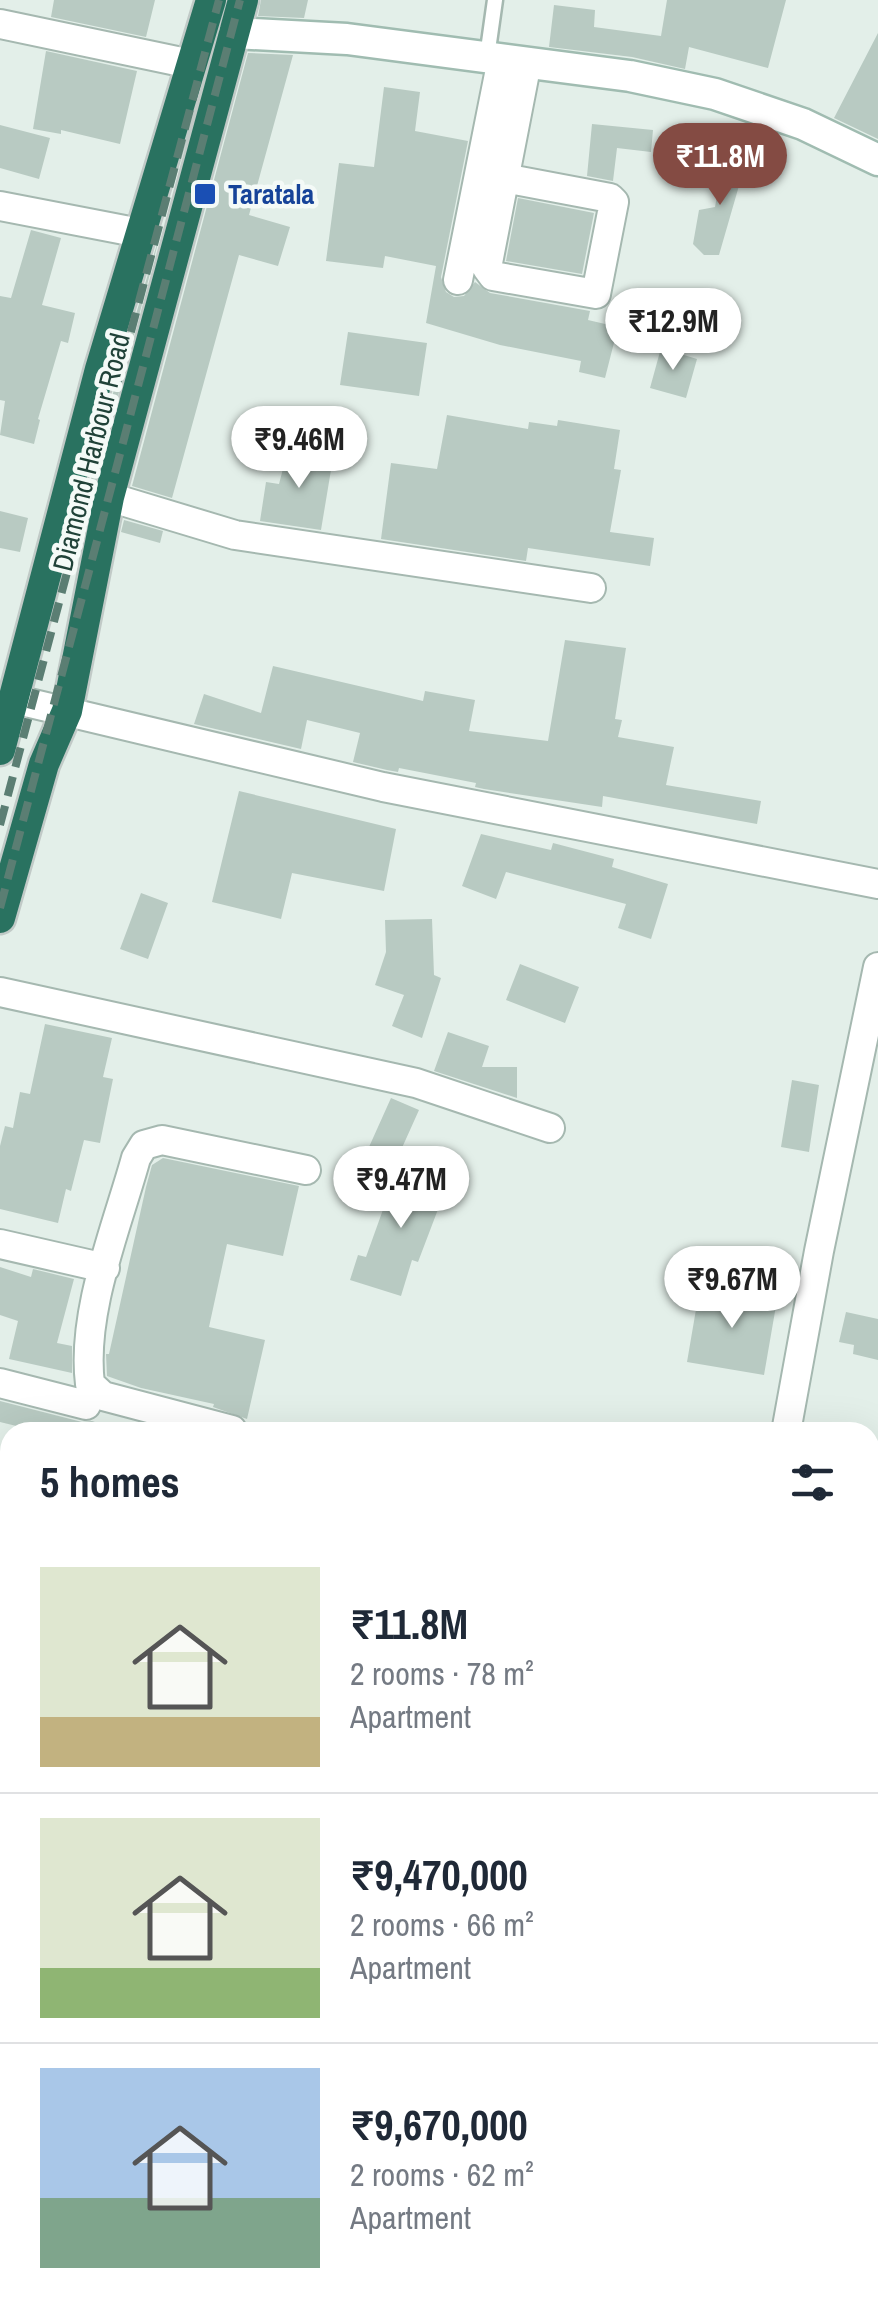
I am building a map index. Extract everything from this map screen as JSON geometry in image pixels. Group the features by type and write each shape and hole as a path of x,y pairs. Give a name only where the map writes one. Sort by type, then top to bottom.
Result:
{"highway":[{"name":"Diamond Harbour Road","path":"0,750 10,682 211,0"},
{"name":"Diamond Harbour Road","path":"0,918 44,764 67,711 109,497 244,0"}],"street":[{"path":"0,24 191,64"},
{"path":"234,33 347,39 630,76 715,94 802,124 878,160"},
{"path":"504,178 610,198 614,202 596,294 493,276 486,268 504,178 506,59"},
{"path":"458,280 506,59"},
{"path":"0,206 140,233"},
{"path":"109,497 235,536 591,588"},
{"path":"10,682 67,711 383,788 878,884"},
{"path":"788,1422 878,967"},
{"path":"0,992 416,1083 550,1128"},
{"path":"202,1422 103,1396 90,1384 89,1336 136,1158 144,1145 162,1140 306,1170"},
{"path":"0,1244 105,1268"},
{"path":"0,1383 86,1405"}],"lane":[{"path":"495,0 506,59"}],"building":[{"path":"54,0 155,0 146,37 51,17"},
{"path":"261,0 308,0 304,18 258,16"},
{"path":"667,0 786,0 768,68 689,47 685,69 632,57 549,47 554,5 595,10 594,27 661,36"},
{"path":"878,33 878,139 834,118"},
{"path":"46,51 137,71 120,144 61,130 61,134 33,129"},
{"path":"248,53 293,55 249,215 290,227 278,266 239,255 172,498 132,486"},
{"path":"384,87 420,92 415,131 468,141 441,277 446,292 454,297 464,296 475,282 490,293 590,311 588,320 618,327 605,378 579,372 581,361 500,345 426,323 436,266 385,256 383,268 326,261 339,163 374,167"},
{"path":"592,124 653,130 651,152 617,148 613,181 587,176"},
{"path":"0,125 50,138 39,179 0,168"},
{"path":"724,155 747,158 719,255 704,255 693,244 699,210 715,207"},
{"path":"518,198 594,213 582,274 506,261"},
{"path":"163,224 85,522 80,521 118,374"},
{"path":"31,230 61,238 42,305 75,313 68,343 61,341 34,444 0,435 5,401 0,400 0,296 11,298"},
{"path":"348,332 427,343 419,396 340,385"},
{"path":"661,348 697,359 686,398 650,388"},
{"path":"447,415 528,429 529,422 557,426 558,420 620,430 614,469 621,470 610,532 654,538 650,566 528,548 526,561 381,539 391,463 437,469"},
{"path":"289,446 333,458 321,530 260,521 266,482 279,484"},
{"path":"0,511 28,518 20,552 0,548"},
{"path":"124,520 163,531 160,543 121,532"},
{"path":"565,640 626,648 615,719 622,720 618,737 674,747 666,785 761,801 757,824 603,796 602,807 484,789 475,787 476,783 399,768 398,772 387,770 353,762 360,733 307,720 301,749 194,724 204,694 261,713 273,666 423,701 425,691 475,700 469,731 548,741"},
{"path":"239,791 396,829 384,891 292,873 281,919 212,902"},
{"path":"481,834 551,850 553,843 614,859 612,867 668,884 651,939 618,928 626,904 506,872 496,899 462,886"},
{"path":"141,893 168,903 148,959 120,949"},
{"path":"432,919 434,975 441,978 422,1038 392,1026 404,995 375,985 386,952 385,920"},
{"path":"520,964 579,987 565,1023 506,1000"},
{"path":"45,1024 112,1038 103,1077 113,1079 100,1143 84,1140 58,1223 0,1209 0,1146 5,1126 13,1128 20,1092 30,1094"},
{"path":"448,1032 489,1046 482,1067 517,1067 517,1098 434,1071"},
{"path":"792,1080 819,1085 809,1152 781,1147"},
{"path":"391,1098 419,1110 388,1179 360,1167"},
{"path":"163,1158 299,1186 283,1256 227,1244 209,1327 265,1340 247,1419 213,1407 214,1404 141,1388 107,1376 106,1354 146,1187 152,1165"},
{"path":"399,1165 448,1183 418,1262 412,1260 401,1296 350,1280 358,1255 366,1257"},
{"path":"0,1267 31,1277 33,1269 74,1279 57,1343 72,1346 72,1373 9,1359 18,1321 0,1315"},
{"path":"700,1286 777,1300 764,1375 687,1362"},
{"path":"846,1312 878,1319 878,1360 853,1354 854,1345 839,1342"},
{"path":"0,1401 82,1422 0,1422"}],"railway":[{"path":"0,825 219,0"},
{"path":"0,908 240,0"}],"place":[{"name":"Taratala","path":"205,194"}]}
